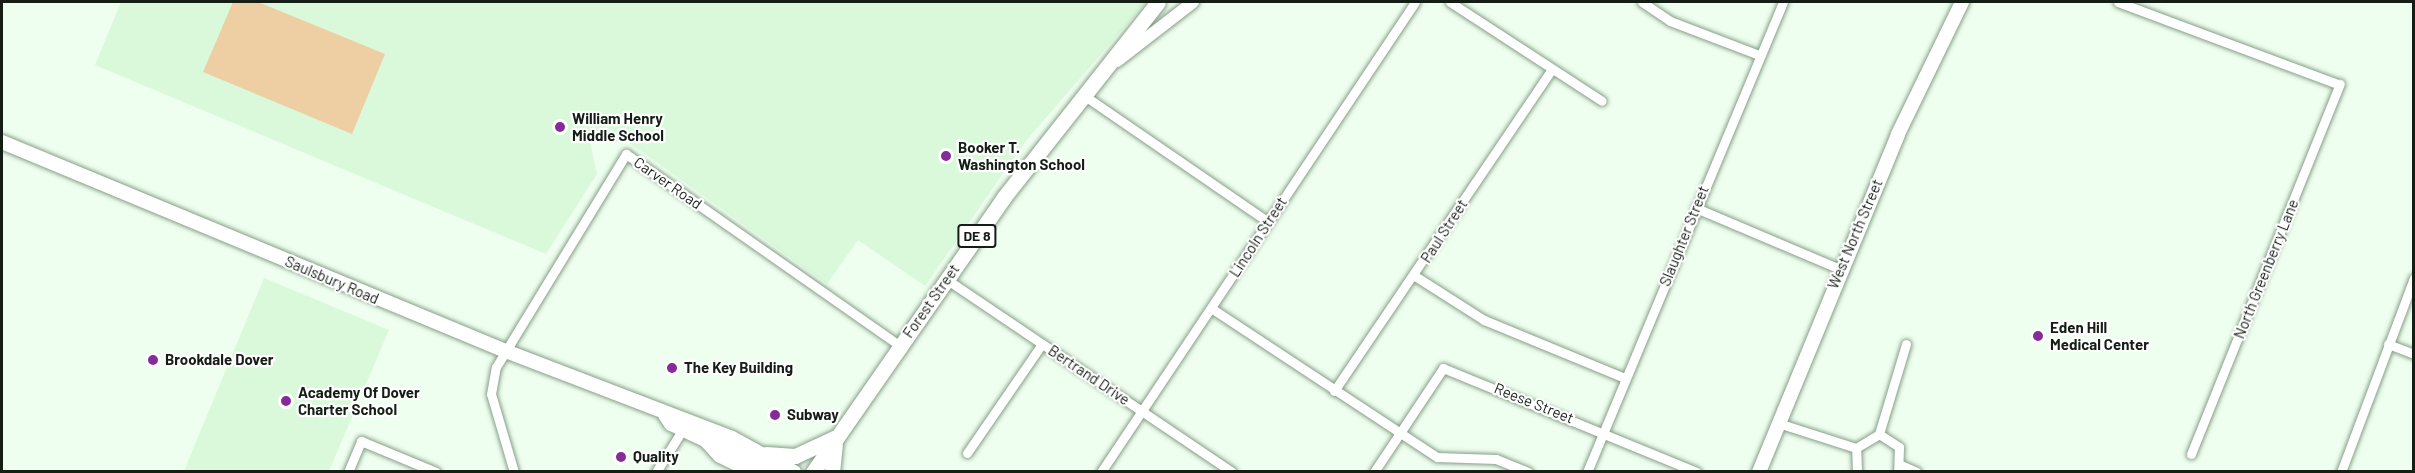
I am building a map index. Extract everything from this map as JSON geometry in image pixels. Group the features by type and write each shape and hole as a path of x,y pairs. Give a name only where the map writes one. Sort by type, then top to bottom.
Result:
{"highway":[{"name":"Forest Street","path":"813,471 946,279 1082,93 1158,2"},
{"path":"766,454 795,456 838,436"},
{"path":"832,471 838,436"},
{"path":"704,438 720,455 755,471"}],"main road":[{"name":"West North Street","path":"1759,471 1840,269 1962,2"},
{"name":"Saulsbury Road","path":"2,142 664,416 766,454 794,471"},
{"name":"Saulsbury Road","path":"664,416 683,429 773,471"}],"street":[{"name":"Forest Street","path":"1097,76 1193,2"},
{"name":"Lincoln Street","path":"1101,471 1415,2"},
{"path":"1450,2 1551,70 1602,101"},
{"path":"1642,2 1670,21 1759,55"},
{"name":"Slaughter Street","path":"1587,471 1783,2"},
{"name":"North Greenberry Lane","path":"2118,2 2338,83 2191,454"},
{"name":"Paul Street","path":"1334,391 1415,276 1551,70"},
{"path":"1082,93 1268,222"},
{"name":"Carver Road","path":"503,350 626,154 900,346"},
{"path":"1696,208 1840,269"},
{"path":"1415,276 1484,320 1625,378"},
{"path":"2340,471 2388,344 2410,299 2414,278"},
{"name":"Bertrand Drive","path":"946,279 1232,471"},
{"path":"1211,309 1399,434 1446,460 1496,459 1528,471"},
{"path":"967,453 1042,344"},
{"path":"1778,423 1856,448 1879,434 1906,344"},
{"path":"2388,344 2414,354"},
{"path":"503,350 491,394 514,471"},
{"name":"Reese Street","path":"1374,471 1443,368 1696,471"},
{"path":"656,471 683,429"},
{"path":"1879,434 1895,442 1899,468 1917,471"},
{"path":"348,471 361,441 436,471"},
{"path":"1856,448 1857,471"},
{"path":"1446,460 1448,471"}],"shaded area":[{"name":"William Henry Middle School","path":"121,2 1146,2 1025,142 925,286 858,240 827,284 628,142 590,142 597,174 546,254 95,65"},
{"path":"233,2 258,2 385,54 352,134 203,72"},
{"name":"Academy Of Dover Charter School","path":"264,278 389,330 329,471 184,471"}],"place":[{"name":"William Henry Middle School","path":"560,127"},
{"name":"Booker T. Washington School","path":"946,156"},
{"name":"Eden Hill Medical Center","path":"2038,336"},
{"name":"Brookdale Dover","path":"153,360"},
{"name":"The Key Building","path":"672,368"},
{"name":"Academy Of Dover Charter School","path":"286,401"},
{"name":"Subway","path":"775,415"},
{"name":"Quality","path":"621,457"}]}
